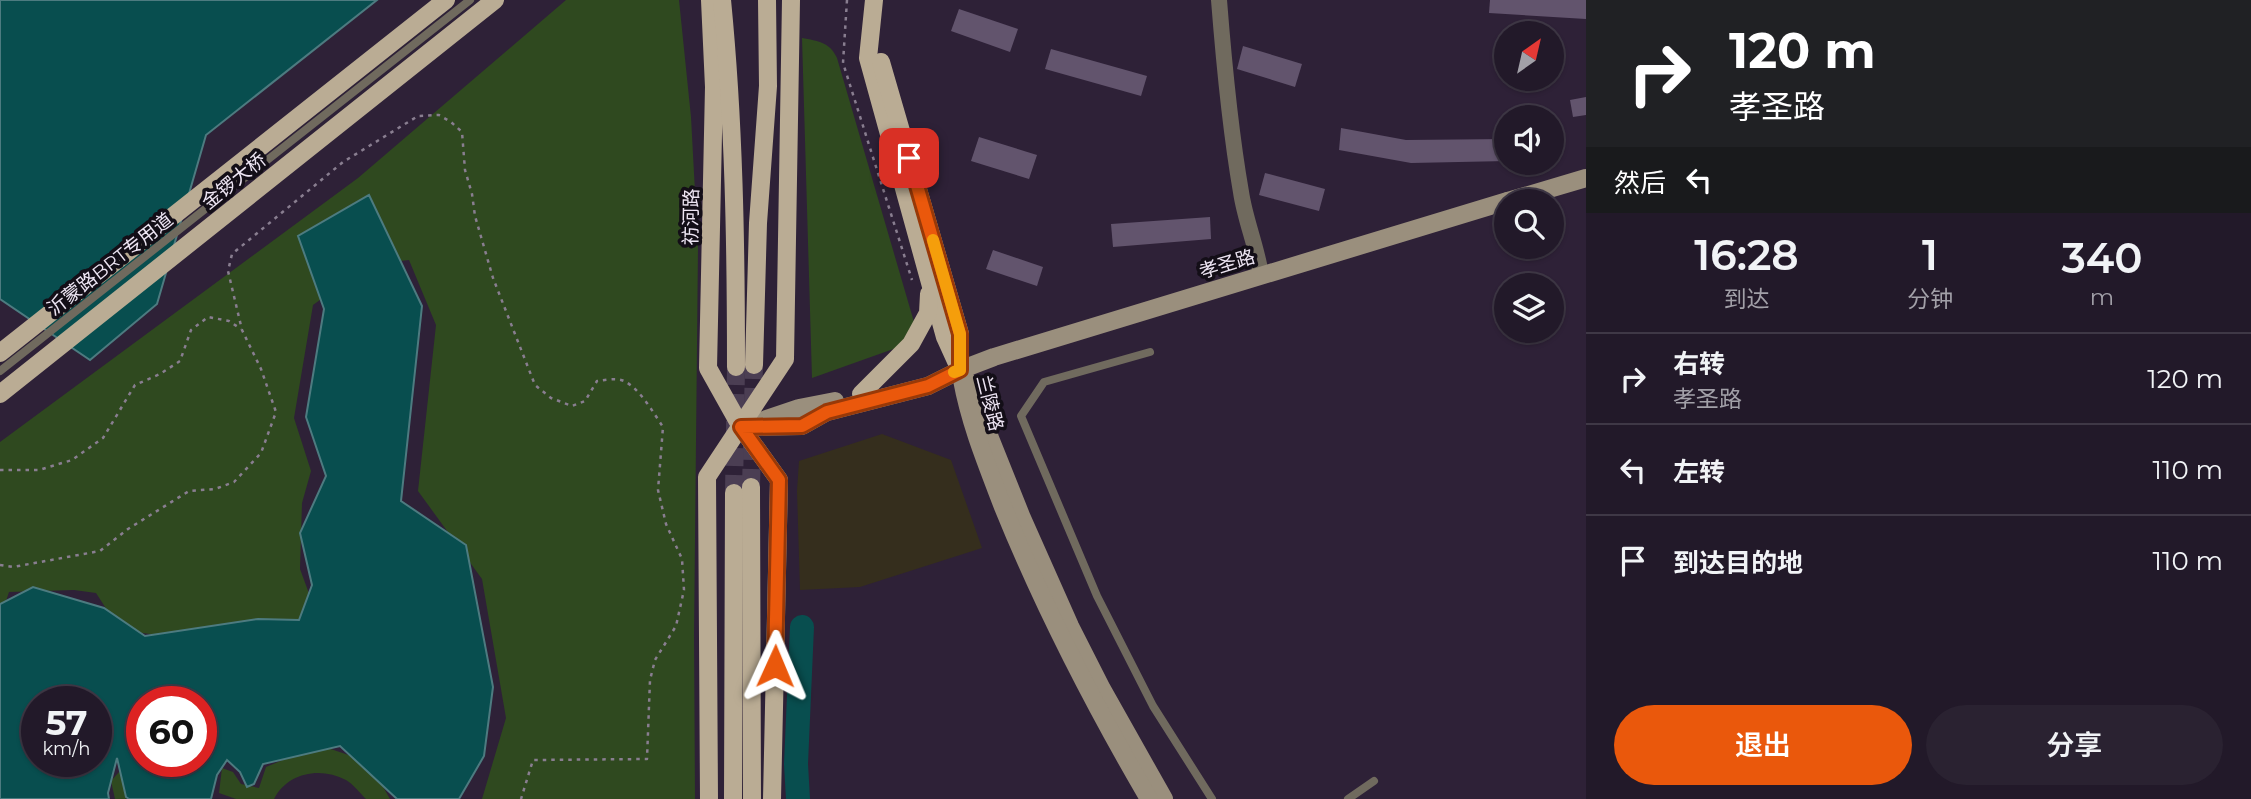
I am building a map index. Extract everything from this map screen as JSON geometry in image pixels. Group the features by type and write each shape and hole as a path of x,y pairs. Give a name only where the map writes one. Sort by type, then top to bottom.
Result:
{"main road":[{"name":"金锣大桥","path":"0,353 446,0"},
{"name":"金锣大桥","path":"0,394 495,0"},
{"name":"祊河路","path":"710,0 715,87 708,368 741,427 779,480 772,799"},
{"path":"722,0 729,70 736,216 736,367"},
{"path":"754,365 758,222 768,86 767,0"},
{"path":"784,0 792,43"},
{"path":"709,799 707,477 785,359 791,0"},
{"path":"861,394 911,344 928,313 868,58 874,0"},
{"path":"880,0 880,58 960,334 960,370"},
{"name":"孝圣路","path":"1548,189 1586,178"},
{"path":"1564,194 1586,188"},
{"name":"孝圣路","path":"741,427 799,408 960,370 1494,205"},
{"name":"孝圣路","path":"741,427 802,426 827,412 928,386 960,370 996,366 1494,215"},
{"path":"922,286 960,370"},
{"name":"兰陵路","path":"960,370 978,443 1032,576 1090,695 1149,799"},
{"name":"兰陵路","path":"960,370 978,398 990,438 1022,518 1065,615 1102,689 1164,799"},
{"path":"751,487 751,799"},
{"path":"733,799 734,493"}],"street":[{"path":"1219,0 1241,195 1261,275"}],"lane":[{"name":"沂蒙路BRT专用道","path":"0,370 470,0"},
{"path":"1150,352 1044,382 1021,416 1104,609 1153,705 1212,799"},
{"path":"1348,799 1374,780"}],"path":[{"path":"847,0 843,63 922,286"},
{"path":"0,565 13,567 100,551 138,522 189,491 215,489 234,482 261,453 276,412 261,369 242,330 228,271 232,254 344,162 418,116 439,115 452,122 461,132 465,170 475,216 493,278 535,385 551,398 572,406 585,401 597,381 625,381 647,403 663,426 658,490 666,524 682,559 684,590 676,626 655,660 650,680 648,759 533,761 521,799"},
{"path":"0,470 39,470 72,460 103,438 135,385 180,361 191,330 208,317 229,321 242,330"}],"shaded area":[{"path":"0,0 377,0 206,135 157,304 90,360 0,299"},
{"path":"566,0 679,0 691,117 698,248 695,799 482,799 506,718 482,579 418,491 436,325 409,260 368,265 313,305 294,418 311,471 302,503 300,569 314,607 305,629 218,643 120,630 96,593 74,590 9,592 0,619 0,442 358,178"},
{"path":"802,38 827,45 837,58 914,322 899,347 812,378"},
{"path":"369,195 422,306 401,501 466,545 493,687 484,756 459,799 397,799 340,746 263,764 254,784 247,787 240,772 227,760 217,775 217,686 126,686 126,777 216,777 211,799 129,799 126,797 117,758 108,793 109,799 0,799 0,604 33,587 104,608 145,636 258,619 299,620 312,585 300,533 326,476 306,417 324,309 298,236"},
{"path":"882,434 951,460 982,548 860,587 800,590 797,491 799,461"},
{"path":"319,745 369,762 390,799 366,799 346,780 326,773 305,774 296,778 287,783 274,799 236,799 219,793 222,768 233,772 241,784 259,788 266,767"},
{"path":"120,771 126,799 115,799 111,781"}],"building":[{"path":"1490,0 1586,0 1586,19 1489,13"},
{"path":"959,9 1018,29 1010,52 951,31"},
{"path":"1243,46 1302,64 1295,87 1237,69"},
{"path":"1051,49 1147,76 1141,96 1045,69"},
{"path":"1586,97 1586,115 1573,117 1570,100"},
{"path":"1341,128 1406,140 1494,139 1494,161 1411,163 1339,150"},
{"path":"979,137 1037,155 1029,179 971,161"},
{"path":"1265,173 1325,189 1319,211 1259,195"},
{"path":"1210,217 1211,239 1113,247 1111,224"},
{"path":"993,250 1043,267 1037,286 986,269"}],"waterway":[{"path":"798,799 796,764 802,627"}],"tunnel":[{"path":"751,487 754,365"},
{"path":"734,493 736,367"}],"slow traffic":[{"path":"933,240 960,334 960,370 954,372"}],"route":[{"path":"775,666 779,480 741,427 802,426 827,412 928,386 960,370 960,334 909,158"}]}
